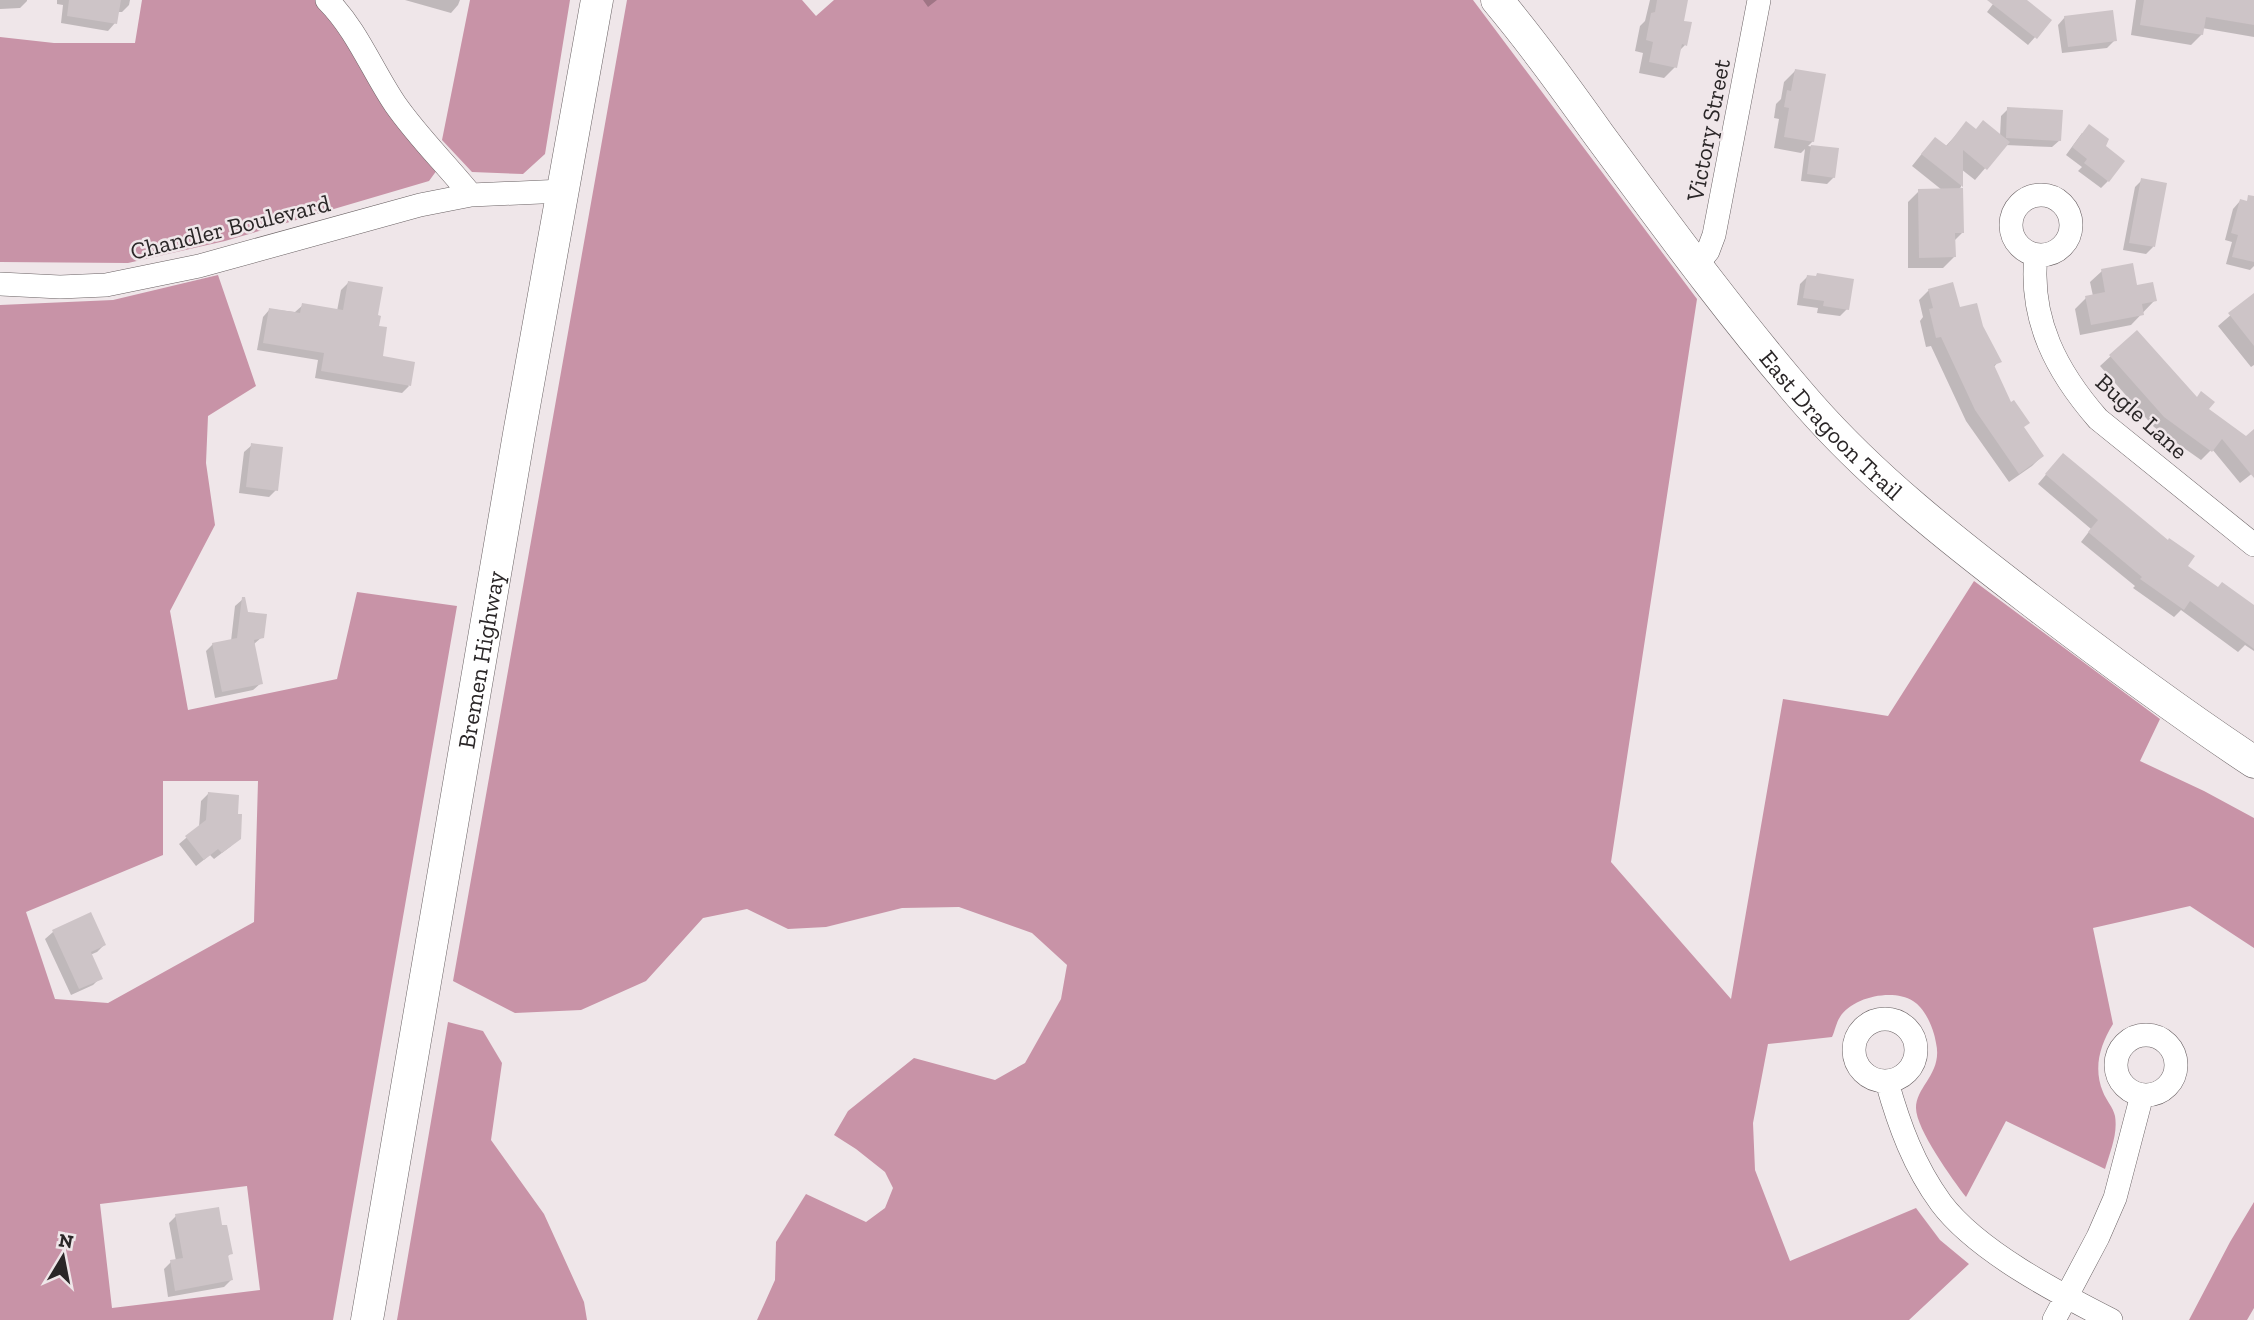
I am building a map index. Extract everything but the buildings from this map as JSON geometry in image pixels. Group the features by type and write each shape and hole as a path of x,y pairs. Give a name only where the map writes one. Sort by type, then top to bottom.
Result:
{"main road":[{"name":"Bremen Highway","path":"367,1320 597,0"},
{"name":"East Dragoon Trail","path":"1497,0 1535,47 1725,305 1836,434 1910,504 1964,549 2090,646 2254,762"}],"street":[{"path":"327,0 348,25 394,102 413,128 471,195"},
{"name":"Victory Street","path":"1696,266 1708,251 1714,235 1759,0"},
{"name":"Chandler Boulevard","path":"0,284 60,287 106,285 199,266 420,205 471,195 563,191"},
{"name":"Bugle Lane","path":"2036,255 2034,278 2047,341 2059,368 2077,395 2098,419 2254,545"},
{"path":"1887,1082 1902,1133 1918,1167 1942,1204 1968,1231 2004,1259 2066,1297 2111,1320"},
{"path":"2054,1320 2098,1237 2115,1198 2142,1095"}],"shaded area":[{"path":"142,0 318,0 401,127 437,170 429,181 225,241 128,263 0,262 0,37 54,43 135,43"},
{"path":"470,0 570,0 545,154 523,174 472,172 442,140"},
{"path":"627,0 802,0 816,16 834,0 1473,0 1697,299 1611,862 1731,999 1783,699 1888,716 1974,581 2160,719 2140,761 2254,818 2254,948 2190,906 2093,928 2113,1024 2101,1048 2098,1065 2100,1083 2116,1123 2105,1169 2006,1121 1966,1197 1936,1154 1922,1128 1916,1108 1920,1093 1936,1063 1936,1043 1931,1025 1913,1001 1905,997 1884,995 1863,1000 1846,1010 1832,1037 1768,1044 1753,1123 1755,1170 1790,1261 1916,1208 1940,1240 1969,1264 1909,1320 757,1320 775,1280 776,1242 806,1194 866,1222 885,1208 893,1188 885,1172 834,1135 848,1111 914,1058 995,1080 1025,1063 1061,999 1067,965 1032,933 959,907 902,908 826,927 788,929 747,909 703,918 646,981 581,1010 515,1013 453,981"},
{"path":"218,275 256,386 208,416 206,463 215,525 170,611 188,710 337,679 357,592 457,606 333,1320 0,1320 0,305 113,300","holes":["163,781 258,781 254,922 108,1003 55,999 26,912 163,855","247,1186 260,1290 112,1308 100,1204"]},
{"path":"448,1022 483,1031 502,1063 491,1140 544,1214 584,1302 587,1320 397,1320"},
{"path":"2254,1202 2254,1308 2247,1320 2189,1320 2230,1242"}]}
